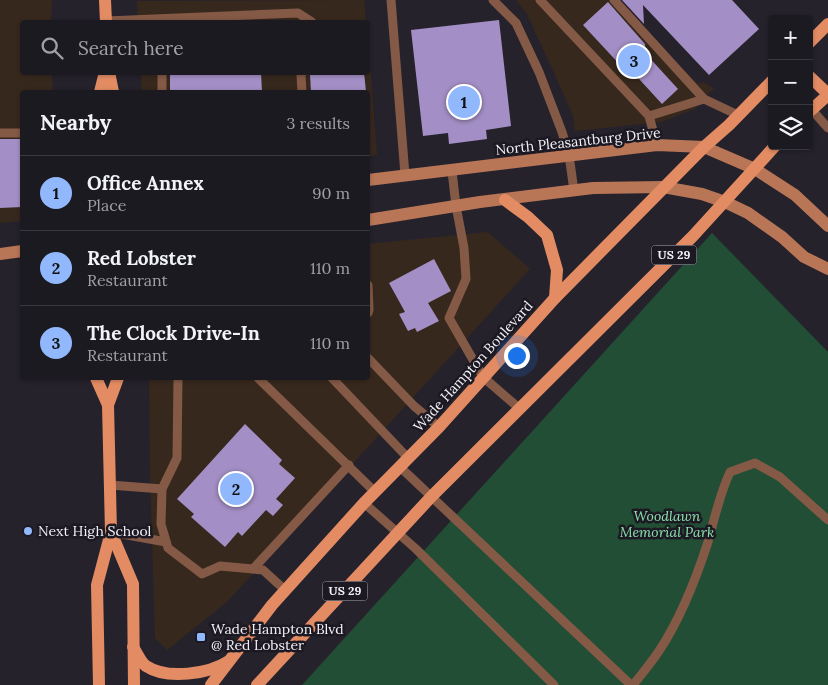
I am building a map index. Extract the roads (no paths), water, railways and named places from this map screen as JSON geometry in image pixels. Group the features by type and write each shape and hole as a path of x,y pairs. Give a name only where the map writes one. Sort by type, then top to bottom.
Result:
{"main road":[{"path":"105,0 106,20"},
{"path":"813,39 828,24"},
{"path":"101,90 106,75"},
{"path":"108,75 112,90"},
{"path":"813,80 828,94 813,108"},
{"name":"Wade Hampton Boulevard","path":"213,684 272,606 364,503 439,427 555,298 704,146 729,125 768,85"},
{"name":"North Pleasantburg Drive","path":"370,180 657,145 704,146 755,169 795,195 828,226"},
{"name":"US 29","path":"257,685 431,497 693,236 771,150"},
{"path":"370,220 574,190 634,186 663,187 702,194 748,213 782,237 804,257 828,269"},
{"path":"506,200 528,217 547,236 557,270 555,298"},
{"path":"0,254 20,251"},
{"path":"97,380 108,405"},
{"path":"99,685 97,585 111,532 108,405 117,380"},
{"path":"111,532 133,584 134,685"},
{"path":"133,647 145,666 164,673 192,674 222,666 231,660"}],"lane":[{"path":"391,0 404,175"},
{"path":"494,0 516,23 539,72 569,155 574,190"},
{"path":"540,0 649,116 657,145"},
{"path":"614,0 704,99 738,115"},
{"path":"161,20 298,12 309,20"},
{"path":"162,75 162,90"},
{"path":"301,75 302,90"},
{"path":"649,116 704,99"},
{"path":"813,114 828,128"},
{"path":"0,134 20,133"},
{"path":"452,171 464,248 466,279 449,318 483,377 520,410"},
{"path":"370,360 414,406 439,427"},
{"path":"178,380 177,458 162,489 161,524 168,548 202,574 220,566 263,570 286,591"},
{"path":"260,380 375,492"},
{"path":"334,380 404,462 431,497 632,685 659,651 678,617 694,582 708,541 720,492 730,472 755,463 780,477 828,520"},
{"path":"253,569 349,465"},
{"path":"110,485 162,489"},
{"path":"364,503 399,533 554,685"},
{"path":"111,532 166,542"}],"place":[{"name":"The Clock Drive-In","path":"634,61"},
{"name":"Office Annex","path":"464,102"},
{"name":"Red Lobster","path":"236,489"},
{"name":"Next High School","path":"28,531"},
{"name":"Wade Hampton Blvd @ Red Lobster","path":"201,637"}],"park label":[{"name":"Woodlawn Memorial Park","path":"667,524"}]}
